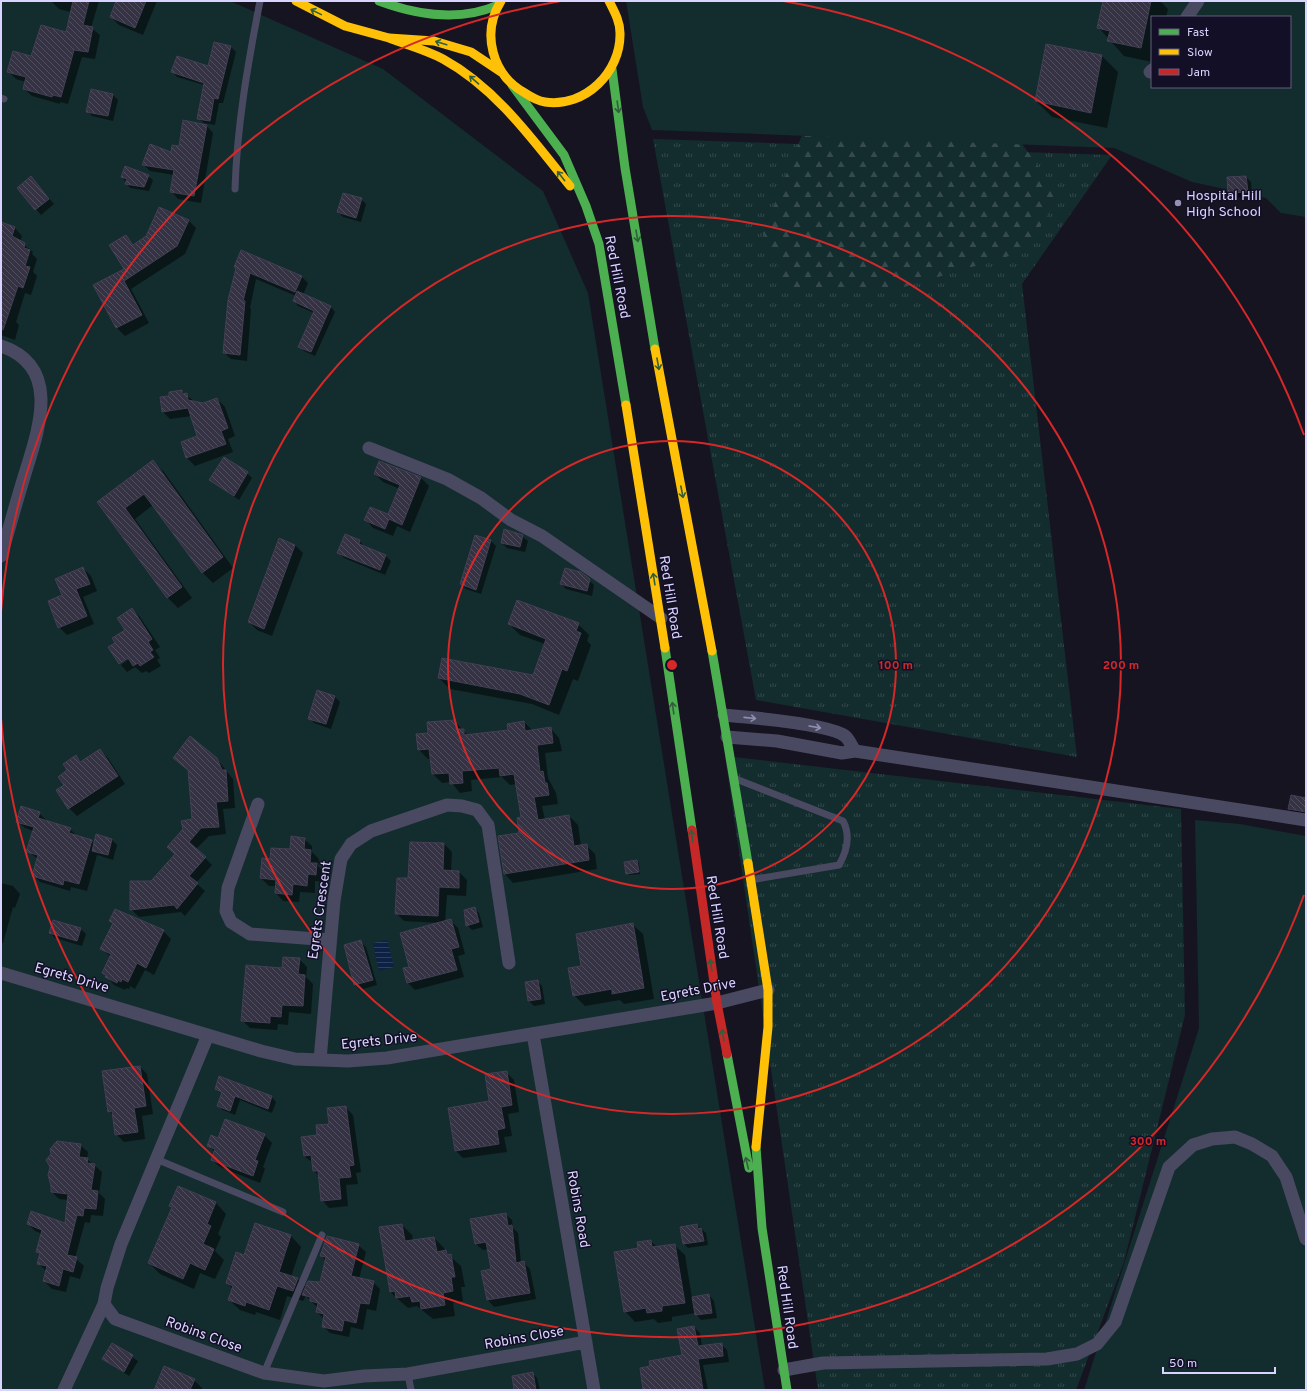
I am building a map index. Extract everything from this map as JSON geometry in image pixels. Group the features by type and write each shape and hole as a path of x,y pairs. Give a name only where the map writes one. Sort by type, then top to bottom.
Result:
{"main road":[{"path":"296,1 345,26 389,38 436,56 471,77 518,122 586,206"},
{"path":"383,2 407,1"},
{"path":"512,86 545,102 565,102 583,96 600,84 612,69 618,52 620,33 616,15 609,1"},
{"path":"383,2 445,14 468,15 500,3"},
{"path":"500,3 492,21 490,39 493,56 501,72"},
{"path":"389,38 434,41 471,52 501,72"},
{"name":"Red Hill Road","path":"612,69 625,168 660,376 724,715 768,990 768,1027 756,1138 762,1228"},
{"name":"Red Hill Road","path":"501,72 564,155 586,206 599,244 661,618 717,1003 741,1135 762,1228 787,1390"}],"street":[{"path":"1188,16 1198,1"},
{"path":"1,346 14,350 31,364 39,382 42,405 38,429 1,556"},
{"path":"368,448 447,479 481,498 511,520 542,536 661,618"},
{"path":"724,715 777,721 836,731 846,736 855,751"},
{"path":"727,738 776,741 842,753 855,751 1306,820"},
{"path":"258,804 228,888 226,911 231,922 250,934 330,940"},
{"name":"Egrets Crescent","path":"320,1060 330,940 341,859 351,844 371,831 447,805 462,806 476,810 488,825 509,963"},
{"name":"Egrets Drive","path":"1,974 295,1059 348,1061 387,1058 717,1003 768,990"},
{"name":"Robins Road","path":"533,1034 594,1390"},
{"path":"64,1390 104,1304 107,1288 121,1244 208,1035"},
{"path":"784,1370 822,1363 1047,1359 1077,1354 1097,1344 1115,1322 1169,1167 1193,1145 1212,1139 1235,1137 1252,1144 1272,1156 1286,1177 1306,1239"},
{"name":"Robins Close","path":"104,1304 115,1319 264,1373 324,1381 364,1376 408,1374 586,1342"}],"lane":[{"path":"235,189 236,155 244,86 260,1"},
{"path":"734,778 843,821 848,831 845,854 839,865 750,880"},
{"path":"156,1159 283,1212"},
{"path":"264,1373 322,1235"},
{"path":"408,1374 411,1390"}],"green space":[{"path":"1,1 230,1 383,69 543,191 588,293 765,1390 1,1390"},
{"path":"626,1 1306,1 1306,217 1281,213 1266,198 1192,182 1114,148 652,130 643,107"},
{"path":"960,56 1059,196 1026,251 894,290 787,287 763,233 829,67"},
{"path":"653,139 1112,155 1022,284 1077,757 756,700"},
{"path":"725,756 1181,809 1185,1015 1124,1262 1076,1390 818,1390"},
{"path":"1195,820 1240,824 1306,836 1306,1390 1084,1390 1199,1028"}],"water":[{"path":"387,940 394,967 379,971 373,943"}],"building":[{"path":"73,1 89,1 83,25 93,27 88,52 74,50 61,97 53,95 52,97 23,89 26,77 7,72 13,51 31,56 41,25 66,32"},
{"path":"116,1 146,1 135,28 110,17"},
{"path":"1103,1 1151,1 1141,48 1107,41 1110,31 1097,28"},
{"path":"214,42 231,46 218,99 214,98 210,121 197,119 204,83 171,72 177,56 208,66"},
{"path":"1046,44 1102,55 1091,113 1035,101"},
{"path":"91,89 113,94 108,116 86,112"},
{"path":"183,120 207,125 194,196 170,192 174,170 142,165 150,144 171,152 172,145 179,146"},
{"path":"125,166 149,175 144,187 125,184 127,179 121,177"},
{"path":"31,176 49,199 35,210 17,188"},
{"path":"1246,176 1248,192 1228,193 1227,177"},
{"path":"343,193 362,198 356,218 337,212"},
{"path":"159,207 189,220 177,246 124,281 142,315 116,328 93,285 124,269 109,245 126,235 133,245 146,236"},
{"path":"1,222 15,227 12,236 25,243 24,248 30,250 25,266 30,267 23,288 18,286 3,330 1,329"},
{"path":"241,250 302,276 295,292 250,273 243,301 245,301 240,355 223,353 228,300 236,268 234,267"},
{"path":"297,291 331,306 311,352 298,347 314,311 293,301"},
{"path":"182,390 182,394 187,393 188,400 203,403 217,398 228,428 221,431 226,444 186,458 181,442 197,436 188,408 162,412 160,397 169,396 169,392"},
{"path":"224,457 248,472 234,496 209,480"},
{"path":"153,460 223,557 202,573 144,494 125,508 182,587 167,598 97,502"},
{"path":"379,461 421,477 402,525 389,519 385,529 364,520 370,507 388,514 400,485 374,474"},
{"path":"504,529 523,535 520,547 501,543"},
{"path":"345,534 360,540 359,544 386,555 380,570 337,553"},
{"path":"475,535 491,540 476,590 460,584"},
{"path":"279,538 295,545 264,629 248,622"},
{"path":"83,567 90,584 76,589 87,616 58,628 48,601 62,595 55,579"},
{"path":"565,568 581,572 590,579 587,591 560,584"},
{"path":"517,600 579,623 576,631 581,633 567,671 562,669 549,705 520,694 438,678 442,658 533,675 546,639 508,624"},
{"path":"132,608 152,639 148,642 153,650 150,652 154,657 140,666 138,663 133,666 128,658 119,664 108,647 115,643 112,638 125,630 117,618"},
{"path":"317,690 335,696 326,724 308,719"},
{"path":"455,720 456,729 464,729 464,735 508,730 507,724 524,721 525,731 551,727 553,743 537,745 540,772 543,771 549,795 534,797 538,820 569,815 574,846 587,844 589,860 504,874 498,836 519,833 517,818 521,817 514,774 500,776 499,768 462,771 463,783 450,784 449,773 432,774 429,749 418,750 416,734 428,733 427,722"},
{"path":"190,736 217,758 222,770 226,770 228,801 216,802 219,827 201,828 189,842 206,857 189,876 198,883 177,909 174,905 130,910 130,881 151,881 175,854 167,847 183,829 181,821 192,819 188,770 173,758"},
{"path":"100,749 118,776 68,809 56,790 64,785 58,777 67,770 63,764 76,755 80,762"},
{"path":"1291,795 1306,798 1306,812 1288,809"},
{"path":"21,806 40,812 38,818 71,828 69,833 92,840 79,884 64,880 63,885 32,876 38,855 26,852 34,827 16,822"},
{"path":"96,834 112,839 108,855 92,851"},
{"path":"291,836 305,838 304,849 311,850 310,863 317,863 316,875 308,874 307,886 293,884 292,895 275,893 276,880 260,878 262,858 270,859 271,848 290,849"},
{"path":"410,842 444,843 443,870 459,871 459,888 439,887 438,916 395,914 397,878 408,878"},
{"path":"637,860 639,872 626,874 624,862"},
{"path":"475,907 479,922 466,926 464,910"},
{"path":"115,909 164,930 146,968 137,963 128,982 122,979 121,982 118,980 117,983 105,977 106,975 102,973 111,954 100,949 113,923 109,921"},
{"path":"451,919 459,947 451,949 457,970 407,983 403,968 409,967 400,933"},
{"path":"53,920 81,928 77,941 49,933"},
{"path":"633,923 644,988 612,994 612,989 573,996 568,968 581,966 576,934"},
{"path":"361,940 373,980 354,985 344,945"},
{"path":"283,957 300,958 298,974 305,975 303,1006 282,1005 281,1017 270,1016 270,1023 241,1021 246,965 282,968"},
{"path":"538,980 541,999 528,1001 525,982"},
{"path":"140,1066 146,1106 134,1108 138,1132 115,1135 112,1111 108,1112 102,1071"},
{"path":"507,1071 512,1105 501,1107 505,1128 497,1130 499,1144 455,1151 448,1108 489,1101 485,1074"},
{"path":"219,1076 272,1096 268,1109 235,1096 230,1111 217,1106 222,1092 215,1089"},
{"path":"346,1106 354,1165 349,1166 351,1177 339,1178 341,1199 321,1201 318,1171 313,1171 311,1155 304,1156 301,1137 317,1135 316,1125 329,1124 327,1108"},
{"path":"225,1119 265,1134 255,1160 258,1161 253,1176 211,1160 215,1149 207,1146 211,1135 218,1138"},
{"path":"57,1141 81,1144 79,1157 88,1158 87,1163 95,1164 91,1190 98,1191 96,1209 84,1208 83,1216 77,1215 67,1255 77,1257 73,1272 63,1269 59,1286 43,1281 47,1266 37,1264 40,1253 36,1252 42,1230 27,1224 31,1211 65,1223 68,1194 51,1192 48,1175 50,1167 46,1160 51,1154 50,1149"},
{"path":"178,1186 216,1202 207,1224 211,1226 203,1244 214,1249 205,1270 190,1263 183,1279 148,1263 172,1207 169,1206"},
{"path":"506,1213 508,1226 512,1225 516,1263 524,1261 530,1293 487,1300 481,1271 491,1269 486,1242 475,1244 470,1219"},
{"path":"255,1223 291,1235 279,1272 298,1278 293,1291 277,1286 269,1310 246,1302 245,1306 228,1300 233,1286 226,1283 236,1252 244,1255"},
{"path":"402,1224 405,1241 434,1237 437,1252 446,1250 447,1255 451,1254 455,1277 451,1277 453,1291 443,1293 445,1305 421,1309 420,1301 412,1302 410,1296 396,1298 395,1291 390,1292 379,1227"},
{"path":"697,1224 698,1229 701,1228 704,1241 683,1244 680,1227"},
{"path":"327,1236 359,1244 351,1276 374,1281 369,1304 360,1303 356,1323 344,1320 342,1331 322,1327 324,1314 316,1312 318,1303 310,1301 310,1297 302,1295 308,1281 320,1282 326,1257 320,1256"},
{"path":"651,1240 652,1247 675,1244 685,1303 662,1306 662,1311 647,1313 646,1308 624,1312 614,1252 638,1248 637,1242"},
{"path":"709,1294 712,1313 695,1315 692,1297"},
{"path":"694,1326 698,1346 722,1343 723,1356 698,1359 703,1390 643,1390 640,1368 650,1366 649,1361 682,1355 677,1329"},
{"path":"112,1343 133,1355 124,1372 102,1359"},
{"path":"164,1366 195,1379 190,1390 154,1390"},
{"path":"533,1372 536,1390 514,1390 512,1376"}],"traffic: fast":[{"path":"379,1 408,10 438,15 469,14 498,5"},
{"path":"612,69 625,168 655,349"},
{"path":"512,85 564,155 586,206 599,244 626,405"},
{"path":"665,648 692,830"},
{"path":"712,651 748,863"},
{"path":"727,1054 749,1168"},
{"path":"756,1147 762,1228 787,1390"}],"traffic: slow":[{"path":"296,1 345,26 389,38 434,41 471,52 501,72"},
{"path":"501,1 495,13 491,39 493,52 498,64 505,76 514,85 537,100 545,102 560,102 574,99 587,93 607,74 619,47 620,33 619,24 609,1"},
{"path":"389,38 443,59 480,85 497,100 528,133 570,186"},
{"path":"655,349 712,651"},
{"path":"626,405 665,648"},
{"path":"748,863 768,990 768,1027 756,1147"}],"traffic: jam":[{"path":"692,830 717,1003 727,1054"}],"place":[{"name":"Hospital Hill High School","path":"1178,203"}]}
